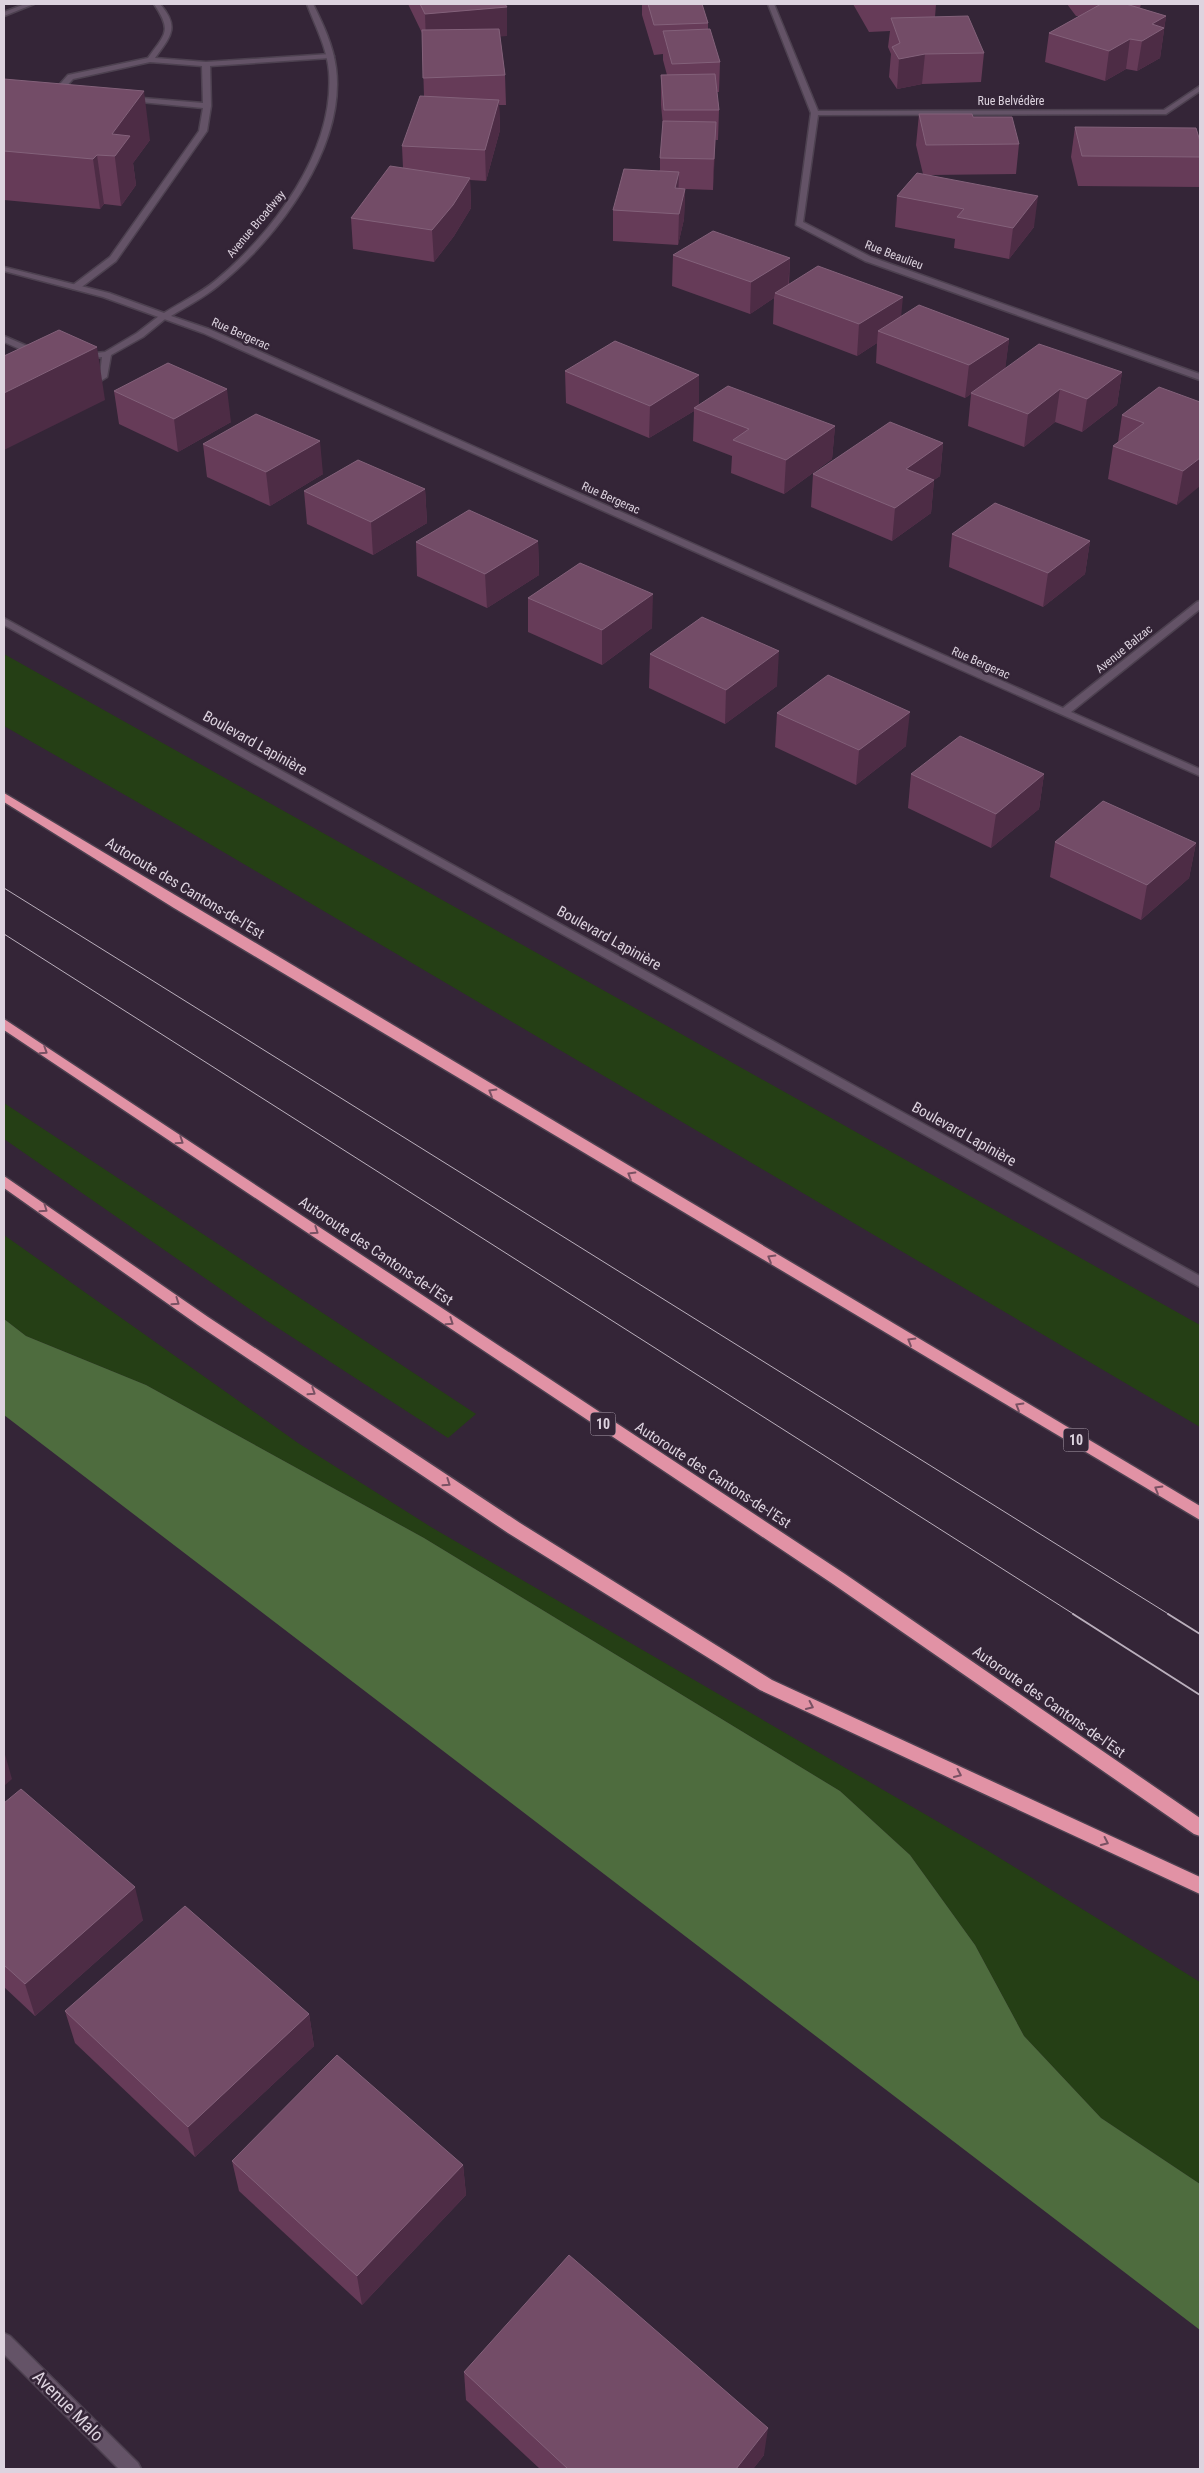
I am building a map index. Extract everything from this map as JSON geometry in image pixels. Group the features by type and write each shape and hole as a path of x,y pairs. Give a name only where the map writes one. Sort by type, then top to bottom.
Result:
{"highway":[{"name":"Autoroute des Cantons-de-l'Est","path":"4,797 179,906 1200,1514"},
{"name":"Autoroute des Cantons-de-l'Est","path":"4,1024 838,1579 1200,1828"},
{"path":"4,1181 203,1321 328,1402 514,1528 758,1680 1200,1886"}],"street":[{"path":"4,14 31,4"},
{"path":"150,60 169,34 170,27 168,18 157,4"},
{"name":"Avenue Broadway","path":"107,354 140,335 166,315 223,278 270,228 296,194 317,156 329,118 333,79 330,56 322,29 310,4"},
{"name":"Rue Beaulieu","path":"771,4 815,113 807,179 799,222 868,258 1200,377"},
{"path":"73,95 56,93 71,77 150,60 206,64 330,56"},
{"path":"76,286 113,259 196,142 204,125 207,106 206,64"},
{"name":"Rue Belvédère","path":"815,113 1166,112 1200,88"},
{"path":"118,98 207,106"},
{"name":"Rue Bergerac","path":"4,269 76,286 166,315 1200,773"},
{"path":"4,339 46,358"},
{"path":"72,359 107,354 104,375 81,388"},
{"name":"Avenue Balzac","path":"1064,713 1200,604"},
{"name":"Boulevard Lapinière","path":"4,621 1200,1282"},
{"name":"Avenue Malo","path":"4,2342 132,2469"}],"green space":[{"path":"4,654 1200,1325 1200,1427 181,827 4,726"},
{"path":"4,1103 476,1414 448,1438 264,1319 4,1139"},
{"path":"4,1235 298,1443 431,1527 990,1852 1200,1982 1200,2184 1101,2118 1024,2036 975,1945 910,1855 840,1791 424,1538 146,1385 26,1336 4,1319"},
{"path":"4,1319 26,1336 146,1385 424,1538 840,1791 910,1855 975,1945 1024,2036 1101,2118 1200,2184 1200,2330 4,1415"}],"building":[{"path":"420,4 505,4 507,7 425,14"},
{"path":"648,4 702,4 708,23 654,25"},
{"path":"1101,4 1126,4 1166,16 1152,24 1164,28 1142,41 1130,39 1109,51 1049,33"},
{"path":"968,16 984,53 925,54 899,59 892,47 900,43 891,18"},
{"path":"499,29 505,75 423,78 422,30"},
{"path":"710,29 720,62 672,64 663,31"},
{"path":"715,74 719,110 664,110 661,75"},
{"path":"4,79 144,91 112,134 130,136 115,156 97,155 93,159 4,151"},
{"path":"420,96 499,100 485,150 402,146"},
{"path":"919,114 972,114 973,117 1012,117 1019,144 926,145"},
{"path":"663,121 716,122 714,159 660,158"},
{"path":"1075,127 1196,128 1200,141 1200,157 1082,156"},
{"path":"390,166 470,178 453,205 432,230 351,218"},
{"path":"624,169 679,172 675,188 685,189 679,214 613,210"},
{"path":"917,173 1038,196 1013,228 957,217 964,209 897,196"},
{"path":"713,231 790,258 751,282 673,255"},
{"path":"818,266 903,297 859,324 775,293"},
{"path":"919,305 1009,339 969,365 878,331"},
{"path":"59,330 97,347 4,393 4,356"},
{"path":"615,341 699,375 650,406 565,371"},
{"path":"1039,344 1122,372 1087,399 1060,389 1028,414 971,393"},
{"path":"168,363 227,389 174,419 114,391"},
{"path":"728,386 835,426 786,460 733,440 749,429 694,408"},
{"path":"1159,387 1200,402 1200,458 1183,471 1113,446 1144,423 1122,415"},
{"path":"256,414 320,441 266,472 203,444"},
{"path":"890,422 943,443 906,469 934,480 895,508 813,474"},
{"path":"358,460 425,489 371,522 304,491"},
{"path":"995,503 1090,541 1048,573 952,534"},
{"path":"469,510 538,541 485,574 416,542"},
{"path":"580,563 653,594 602,630 528,598"},
{"path":"702,617 779,651 726,690 650,654"},
{"path":"828,675 910,712 859,750 777,713"},
{"path":"960,736 1044,774 996,814 911,774"},
{"path":"1103,801 1196,843 1147,885 1055,842"},
{"path":"21,1789 135,1887 25,1984 4,1965 4,1803"},
{"path":"185,1906 309,2014 188,2127 65,2011"},
{"path":"337,2055 463,2165 357,2276 232,2161"},
{"path":"569,2255 768,2428 736,2469 568,2469 464,2372"}],"tram line":[{"path":"4,888 1170,1615"},
{"path":"4,934 1075,1615"},
{"path":"1073,1614 1200,1695"},
{"path":"1168,1614 1200,1634"}]}
